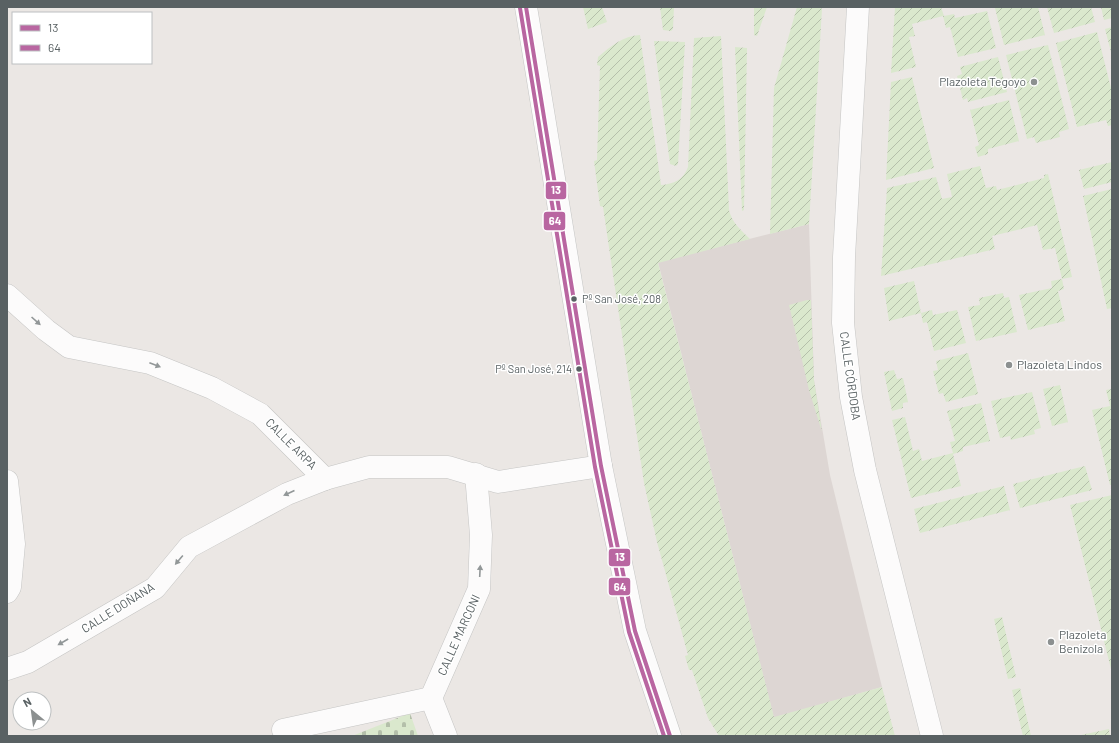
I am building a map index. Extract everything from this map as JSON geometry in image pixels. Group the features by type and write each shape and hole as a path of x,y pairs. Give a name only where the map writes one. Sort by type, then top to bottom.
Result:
{"street":[{"path":"526,7 601,466 635,631 670,736"},
{"name":"CALLE CÓRDOBA","path":"858,7 844,257 843,323 851,397 865,470 932,736"},
{"name":"CALLE ARPA","path":"7,295 46,330 69,347 150,363 212,388 260,414 325,479 369,467 448,467 476,474 498,482 601,466"},
{"name":"CALLE MARCONI","path":"431,698 479,589 481,535 476,474"},
{"name":"CALLE DOÑANA","path":"7,669 28,662 155,588 190,547 287,494 325,479"},
{"path":"7,481 14,544 10,587 7,592"},
{"path":"283,730 431,698 446,736"}],"shaded area":[{"path":"809,224 814,380 830,475 882,687 774,718 658,262"}],"green space":[{"path":"583,7 602,7 607,22 588,29"},
{"path":"660,7 674,7 673,29 671,31 663,30"},
{"path":"754,7 767,7 757,36 754,35"},
{"path":"797,7 820,7 822,9 809,224 770,234 774,88"},
{"path":"895,7 941,7 944,16 954,14 955,18 987,11 996,48 958,57 950,27 946,28 943,16 912,24 915,36 909,37 916,67 891,73"},
{"path":"1038,7 1045,35 1004,45 995,8"},
{"path":"1047,7 1091,7 1095,22 1054,33"},
{"path":"1101,7 1112,7 1112,18 1104,20"},
{"path":"1112,27 1112,56 1105,29"},
{"path":"1097,32 1112,92 1112,125 1108,126 1106,120 1077,127 1056,43"},
{"path":"640,35 661,185 670,184 681,178 688,167 694,38 721,36 729,210 735,223 750,239 658,263 774,717 882,687 895,736 719,736 708,718 692,670 689,670 685,656 688,655 657,542 644,483 603,207 600,206 594,161 597,160 600,66 597,65 598,57 613,45 628,37"},
{"path":"654,41 685,42 678,164 676,166 670,164"},
{"path":"1048,45 1069,129 1059,132 1060,137 1036,143 1034,137 1027,139 1006,55"},
{"path":"735,47 747,48 744,210 742,211"},
{"path":"998,57 1007,92 968,102 967,98 963,100 957,76 962,74 960,67"},
{"path":"912,77 934,168 886,180 891,82"},
{"path":"1009,100 1019,141 988,149 988,154 978,157 975,147 979,145 970,110"},
{"path":"1112,162 1112,182 1084,189 1079,170"},
{"path":"980,166 986,188 996,186 997,190 1044,178 1044,175 1048,174 1072,277 1062,279 1055,248 1043,250 1037,225 992,236 995,249 881,276 887,188 936,177 942,199 952,197 947,174"},
{"path":"1112,189 1112,308 1107,309 1083,196"},
{"path":"1062,279 1064,289 1058,291 1065,321 1028,330 1019,295 1052,288 1051,281"},
{"path":"914,281 921,313 889,321 884,288"},
{"path":"1003,293 1004,298 1009,297 1017,332 976,341 968,307 980,305 979,298"},
{"path":"811,300 814,380 822,432 809,390 789,305"},
{"path":"932,310 933,315 957,310 966,343 934,351 927,322 923,323 921,313"},
{"path":"968,353 978,394 946,402 943,393 939,394 933,371 938,370 936,361"},
{"path":"894,370 897,379 903,378 908,402 903,403 903,408 892,411 884,372"},
{"path":"1060,385 1068,422 1052,426 1043,389"},
{"path":"1112,389 1112,485 1110,485 1092,410 1110,406 1106,390"},
{"path":"1032,392 1041,428 1034,430 1035,434 1011,440 1010,436 1000,438 991,401"},
{"path":"981,403 990,441 963,447 963,451 953,454 961,486 911,498 892,420 905,417 913,451 919,449 922,461 953,453 950,442 955,441 947,411"},
{"path":"1085,466 1092,490 1020,508 1013,484"},
{"path":"1004,486 1010,510 920,533 914,509"},
{"path":"1112,495 1112,673 1070,505"},
{"path":"1002,617 1016,677 1008,679 994,619"},
{"path":"1020,688 1031,736 1023,736 1012,690"},
{"path":"410,713 418,736 352,736"},
{"path":"1109,729 1110,736 1081,736 1081,735"}],"transit line":[{"name":"13","path":"526,7 601,466 635,631 670,736"},
{"name":"64","path":"520,8 595,467 629,632 664,736"}],"place":[{"name":"Plazoleta Tegoyo","path":"1034,82"},
{"name":"Pº San José, 208","path":"574,299"},
{"name":"Plazoleta Lindos","path":"1009,365"},
{"name":"Pº San José, 214","path":"579,369"},
{"name":"Plazoleta Benizola","path":"1051,642"}]}
